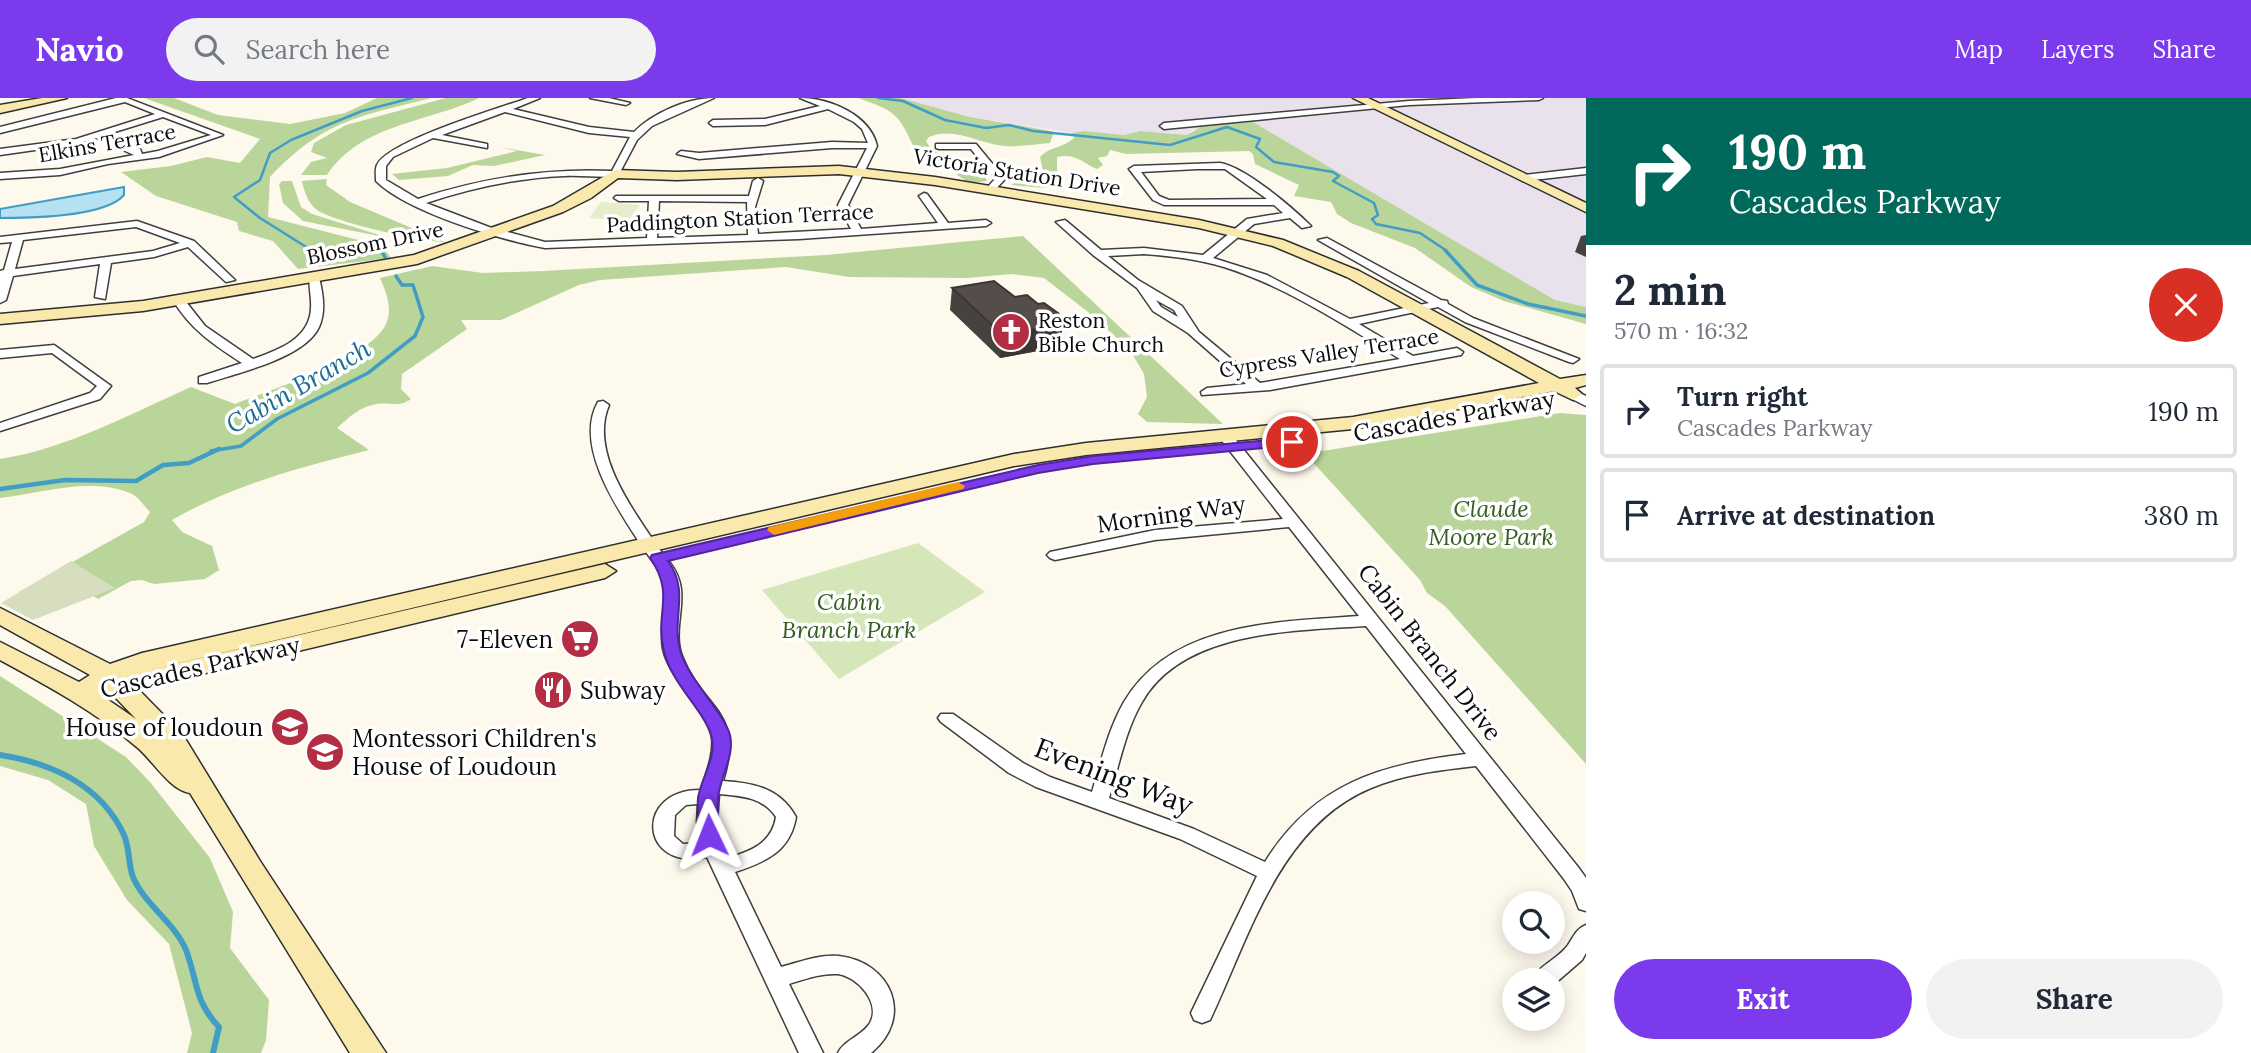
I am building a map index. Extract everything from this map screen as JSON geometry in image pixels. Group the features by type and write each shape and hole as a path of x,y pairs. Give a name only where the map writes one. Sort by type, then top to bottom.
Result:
{"main road":[{"path":"225,825 369,1053"}],"street":[{"path":"0,107 43,98"},
{"path":"0,107 61,98"},
{"path":"432,135 536,98"},
{"path":"594,98 626,103"},
{"name":"Blossom Drive","path":"0,319 178,300 417,259 498,232 573,202 615,174 636,135 662,116 710,98"},
{"path":"804,98 857,121 872,138 873,146 843,205 858,232"},
{"path":"1359,98 1586,208"},
{"path":"1164,126 1375,106 1539,98"},
{"path":"0,130 123,99 164,114"},
{"path":"713,123 765,122 827,107"},
{"path":"504,109 589,130 636,135"},
{"path":"0,152 32,139 97,135 164,114"},
{"name":"Elkins Terrace","path":"0,176 67,171 172,151 219,135 164,114"},
{"path":"17,126 32,139"},
{"path":"97,135 137,151 138,156"},
{"path":"432,135 484,146"},
{"name":"Paddington Station Terrace","path":"432,135 396,151 384,160 379,172 386,186 419,202 534,244 557,246 753,237 986,223"},
{"path":"681,154 699,156 832,145 873,146"},
{"path":"939,146 973,146 1000,179 990,190"},
{"path":"1275,202 1167,203 1156,198 1134,169 1228,167 1275,202 1290,215 1306,226"},
{"name":"Victoria Station Drive","path":"419,202 472,184 520,176 571,172 677,176 790,170 860,171 990,190 1237,232 1315,257 1577,391"},
{"path":"1524,178 1586,171"},
{"path":"753,237 750,207 758,181"},
{"path":"924,196 945,226"},
{"path":"619,198 752,199"},
{"path":"652,240 654,200"},
{"path":"1206,258 1256,219 1290,215"},
{"path":"1061,222 1133,282 1157,309 1195,334 1257,387"},
{"path":"0,240 131,224 161,231 190,243 230,280"},
{"path":"0,300 3,274 19,237"},
{"path":"1324,240 1443,303 1469,320 1573,359"},
{"path":"3,274 154,254 190,243"},
{"path":"1097,253 1158,249 1206,258 1276,283 1411,360"},
{"path":"101,297 106,260"},
{"path":"203,380 293,345 311,331 315,324 317,291 314,278"},
{"path":"178,300 186,316 201,331 250,363"},
{"path":"1347,323 1443,303"},
{"path":"0,355 54,349 105,386 95,397 0,427"},
{"name":"Cypress Valley Terrace","path":"1207,392 1257,387 1457,352"},
{"name":"Cascades Parkway","path":"80,694 114,680 142,661 244,636 654,552 1038,469 1231,443 1378,431 1577,391"},
{"path":"603,405 597,413 597,449 654,552 669,573 673,586 670,638 673,653 684,679 721,734 722,748 707,814 713,848 811,1053"},
{"name":"Cabin Branch Drive","path":"1231,443 1571,873 1582,889 1586,903"},
{"name":"Morning Way","path":"1055,555 1155,535 1294,522"},
{"path":"0,615 114,680 174,742 225,825"},
{"path":"1098,802 1125,719 1139,692 1153,676 1175,660 1199,646 1255,631 1371,620"},
{"path":"0,650 80,694 126,725 181,773 225,825"},
{"name":"Evening Way","path":"947,718 1016,768 1043,782 1187,834 1269,873"},
{"path":"1202,1013 1269,873 1307,820 1347,792 1382,778 1432,765 1482,759"},
{"path":"713,848 685,852 667,843 663,835 665,810 671,804 687,797 710,792 761,793 774,799 786,817 783,835 765,853 721,868"},
{"path":"1557,968 1574,954 1586,934"},
{"path":"774,979 826,965 840,964 871,982 885,1003 885,1017 869,1041 850,1053"}],"shaded area":[{"path":"901,98 1586,98 1586,307 1555,300 1253,122 1194,129 1187,135 1140,131 1124,135 1084,131 1072,133 970,117"}],"green space":[{"path":"144,98 174,98 218,115 290,124 345,113 377,98 431,98 343,123 308,143 270,177 268,217 382,246 391,258 298,269 273,241 239,231 237,222 156,196 121,172 171,166 207,157 240,163 260,139"},
{"path":"446,98 479,98 377,134 341,158 327,175 301,175 311,162 327,158 311,152 314,143 346,125"},
{"path":"858,98 901,98 970,117 1054,132 1050,143 1016,146 996,145 948,133 929,137 926,141 929,146 961,173 984,175 987,181 970,181 959,176 936,157 916,151 895,116"},
{"path":"1253,122 1555,300 1586,307 1586,324 1504,301 1471,287 1415,248 1351,223 1337,214 1331,202 1294,196 1299,185 1255,164 1253,154 1249,151 1126,154 1110,150 1107,156 1098,158 1103,165 1097,169 1074,157 1057,157 1057,171 1046,188 1011,185 1023,179 1044,177 1040,157 1074,138 1072,133 1084,131 1124,135 1140,131 1187,135 1202,126"},
{"path":"499,147 545,155 494,166 473,165 448,176 399,180 392,174 447,168 517,151"},
{"path":"327,179 326,185 350,202 445,242 418,239 326,215 311,204 302,181"},
{"path":"282,181 292,181 301,207 312,214 389,238 303,221 283,203 279,184"},
{"path":"601,202 640,205 628,221 589,218"},
{"path":"1023,236 1223,424 1147,422 1138,414 1147,397 1144,374 1130,350 1088,312 1044,278 1012,274 967,278 849,277 786,267 600,280 579,285 501,320 461,320 467,329 402,374 401,389 411,399 398,404 366,407 337,428 369,450 293,470 243,487 172,520 182,532 212,546 219,570 205,579 154,584 142,580 131,581 98,599 80,587 20,597 19,592 144,522 150,512 133,494 98,486 0,498 0,459 73,439 191,387 235,404 318,372 361,349 377,337 386,324 389,306 380,278 432,266 483,273 543,271 826,255"},
{"name":"Claude Moore Park","path":"1560,413 1586,415 1586,764 1445,606 1427,593 1420,580 1309,458 1316,452"},
{"name":"Cabin Branch Park","path":"918,543 985,592 839,679 762,590"},
{"path":"71,561 115,588 33,620 1,603"},
{"path":"0,676 126,757 150,782 210,858 233,912 230,948 269,1000 266,1040 261,1053 187,1053 192,1033 169,944 127,900 94,846 86,804 48,780 0,766"}],"water":[{"path":"124,187 124,195 101,208 66,215 0,218 0,209"}],"building":[{"path":"994,281 1015,297 1027,295 1038,304 1044,303 1058,313 1051,315 1063,324 1003,335 952,288"}],"waterway":[{"name":"Cabin Branch","path":"311,250 260,218 234,197 260,180 270,153 291,140 362,111 412,98"},
{"path":"878,98 903,101 945,120 986,128 1009,125 1033,131 1170,145 1227,127 1260,139 1256,147 1274,162 1333,172 1339,176 1333,181 1374,203 1378,215 1372,219 1376,224 1420,233 1447,251"},
{"name":"Cabin Branch","path":"311,250 380,248 382,251"},
{"name":"Cabin Branch","path":"311,250 328,250"},
{"name":"Cabin Branch","path":"381,250 385,257"},
{"path":"1445,250 1477,285 1528,304 1586,316"},
{"name":"Cabin Branch","path":"217,450 241,446 277,419 368,373 415,336 423,317 413,285 402,285 396,276"},
{"name":"Cabin Branch","path":"0,489 65,480 136,481 163,465 189,463 217,450"},
{"name":"Cabin Branch","path":"211,451 217,450"},
{"name":"Cabin Branch","path":"0,755 38,764 72,779 88,790 114,818 126,840 130,867 138,887 181,940 201,1000 219,1027 213,1053"}],"slow traffic":[{"path":"774,530 958,486"}],"place":[{"name":"Reston Bible Church","path":"1011,332"},
{"name":"7-Eleven","path":"580,639"},
{"name":"Subway","path":"553,690"},
{"name":"House of loudoun","path":"290,727"},
{"name":"Montessori Children's House of Loudoun","path":"325,752"}],"route":[{"path":"709,835 708,797 722,748 721,734 679,670 670,638 673,586 669,573 658,558 1038,469 1093,460 1292,442"}]}
